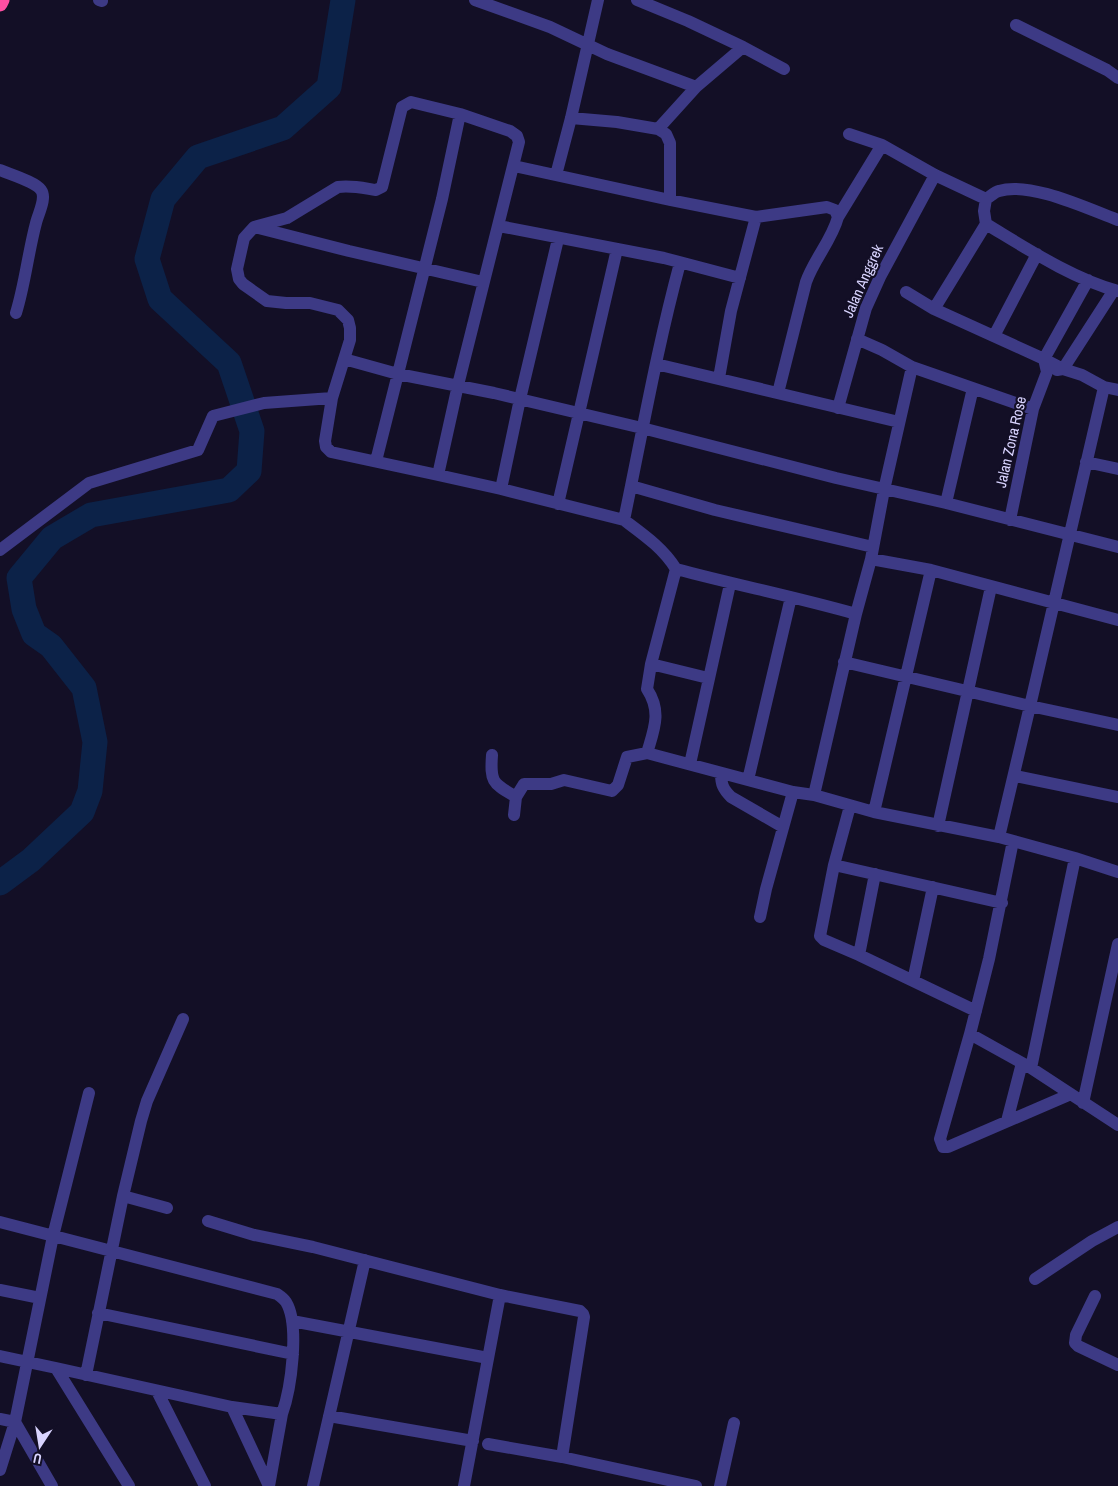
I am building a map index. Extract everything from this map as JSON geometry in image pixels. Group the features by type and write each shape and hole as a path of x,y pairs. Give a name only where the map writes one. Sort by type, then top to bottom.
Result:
{"highway":[{"path":"0,4 2,0"}],"street":[{"path":"475,0 550,27 588,45 696,87"},
{"path":"556,174 598,0"},
{"path":"636,0 688,21 784,69"},
{"path":"1016,25 1107,70 1118,78"},
{"path":"658,129 696,87 743,47"},
{"path":"438,475 483,282 499,226 519,142 517,136 510,131 460,114 411,102 402,107 382,187 376,190 346,186 338,187 287,218 254,227 244,238 237,269 239,279 254,293 267,301 310,303 338,310 348,320 350,340 332,398 325,441 326,447 331,452 501,489 624,520 656,543 671,560 676,569 651,664 647,689 656,710 656,720 647,753"},
{"path":"376,461 460,114"},
{"path":"571,118 617,122 658,129 666,134 670,143 670,200"},
{"path":"849,134 882,145 935,175 986,199"},
{"path":"778,393 806,282 812,266 835,228 838,217 882,145"},
{"path":"514,166 756,217 827,207 835,210 838,217"},
{"path":"0,170 36,185 42,190 43,198 24,286 16,313"},
{"name":"Jalan Anggrek","path":"838,408 866,308 880,276 935,175"},
{"path":"934,309 986,224 984,211 986,199 998,191 1032,190 1118,220"},
{"path":"718,378 731,311 756,217"},
{"path":"986,224 1088,280 1116,290 1064,369"},
{"path":"499,226 558,239 664,258 740,278"},
{"path":"254,227 483,282"},
{"path":"501,489 558,239"},
{"path":"558,504 617,249"},
{"path":"994,336 1038,254"},
{"path":"624,520 642,428 680,263"},
{"name":"Jalan Zona Rose","path":"1010,520 1033,409 1046,365 1088,280"},
{"path":"906,292 934,309 994,336 1046,365 1082,375 1104,387 1118,390"},
{"path":"857,339 882,350 912,367 1033,409"},
{"path":"344,359 398,374 520,399 642,428 1118,547"},
{"path":"656,364 899,422"},
{"path":"814,795 844,662 872,553 884,490 912,367"},
{"path":"999,837 1104,387"},
{"path":"946,503 973,388"},
{"path":"0,550 89,483 198,450 213,416 264,403 332,398"},
{"path":"1086,462 1118,470"},
{"path":"631,486 991,587 1118,620"},
{"path":"676,569 856,614"},
{"path":"874,812 931,570"},
{"path":"690,764 730,584"},
{"path":"938,826 991,587"},
{"path":"748,780 791,597"},
{"path":"844,662 1118,725"},
{"path":"651,664 708,678"},
{"path":"514,815 516,797 524,784 551,784 564,780 612,791 618,784 627,757 647,753 721,774 793,792 814,795 874,812 999,837 1118,872"},
{"path":"492,756 491,774 497,786 516,797"},
{"path":"721,774 721,783 724,790 731,796 783,827"},
{"path":"1014,776 1118,797"},
{"path":"760,918 793,792"},
{"path":"850,806 834,865 820,936 824,940 976,1011"},
{"path":"1013,842 1002,903 970,1034 940,1139 941,1146 948,1147 1071,1094"},
{"path":"1007,1121 1027,1065 1075,858"},
{"path":"834,865 1002,903"},
{"path":"859,955 875,874"},
{"path":"913,981 933,887"},
{"path":"1083,1103 1118,944"},
{"path":"86,1375 123,1196 147,1101 183,1019"},
{"path":"970,1034 1027,1065 1118,1125"},
{"path":"0,1470 15,1422 53,1236 89,1093"},
{"path":"123,1196 167,1208"},
{"path":"208,1221 254,1235 313,1247 500,1295 580,1311 584,1317 562,1457"},
{"path":"0,1222 277,1294 286,1302 292,1321 293,1354 269,1486"},
{"path":"1035,1279 1092,1241 1118,1228"},
{"path":"312,1486 365,1260"},
{"path":"0,1290 40,1298"},
{"path":"464,1486 500,1295"},
{"path":"1095,1296 1076,1335 1075,1343 1118,1365"},
{"path":"98,1313 293,1354"},
{"path":"292,1321 488,1358"},
{"path":"0,1356 232,1407 282,1414"},
{"path":"56,1368 128,1486"},
{"path":"157,1391 204,1485"},
{"path":"232,1407 269,1486"},
{"path":"329,1416 473,1441"},
{"path":"0,1420 15,1422"},
{"path":"15,1422 52,1486"},
{"path":"720,1486 734,1423"},
{"path":"488,1444 562,1457 696,1486"}],"waterway":[{"path":"0,883 31,860 82,812 90,791 95,742 84,688 51,646 34,634 24,609 19,578 52,538 91,515 229,490 249,471 252,431 229,363 160,299 147,259 163,199 198,157 283,128 329,87 343,0"}]}
